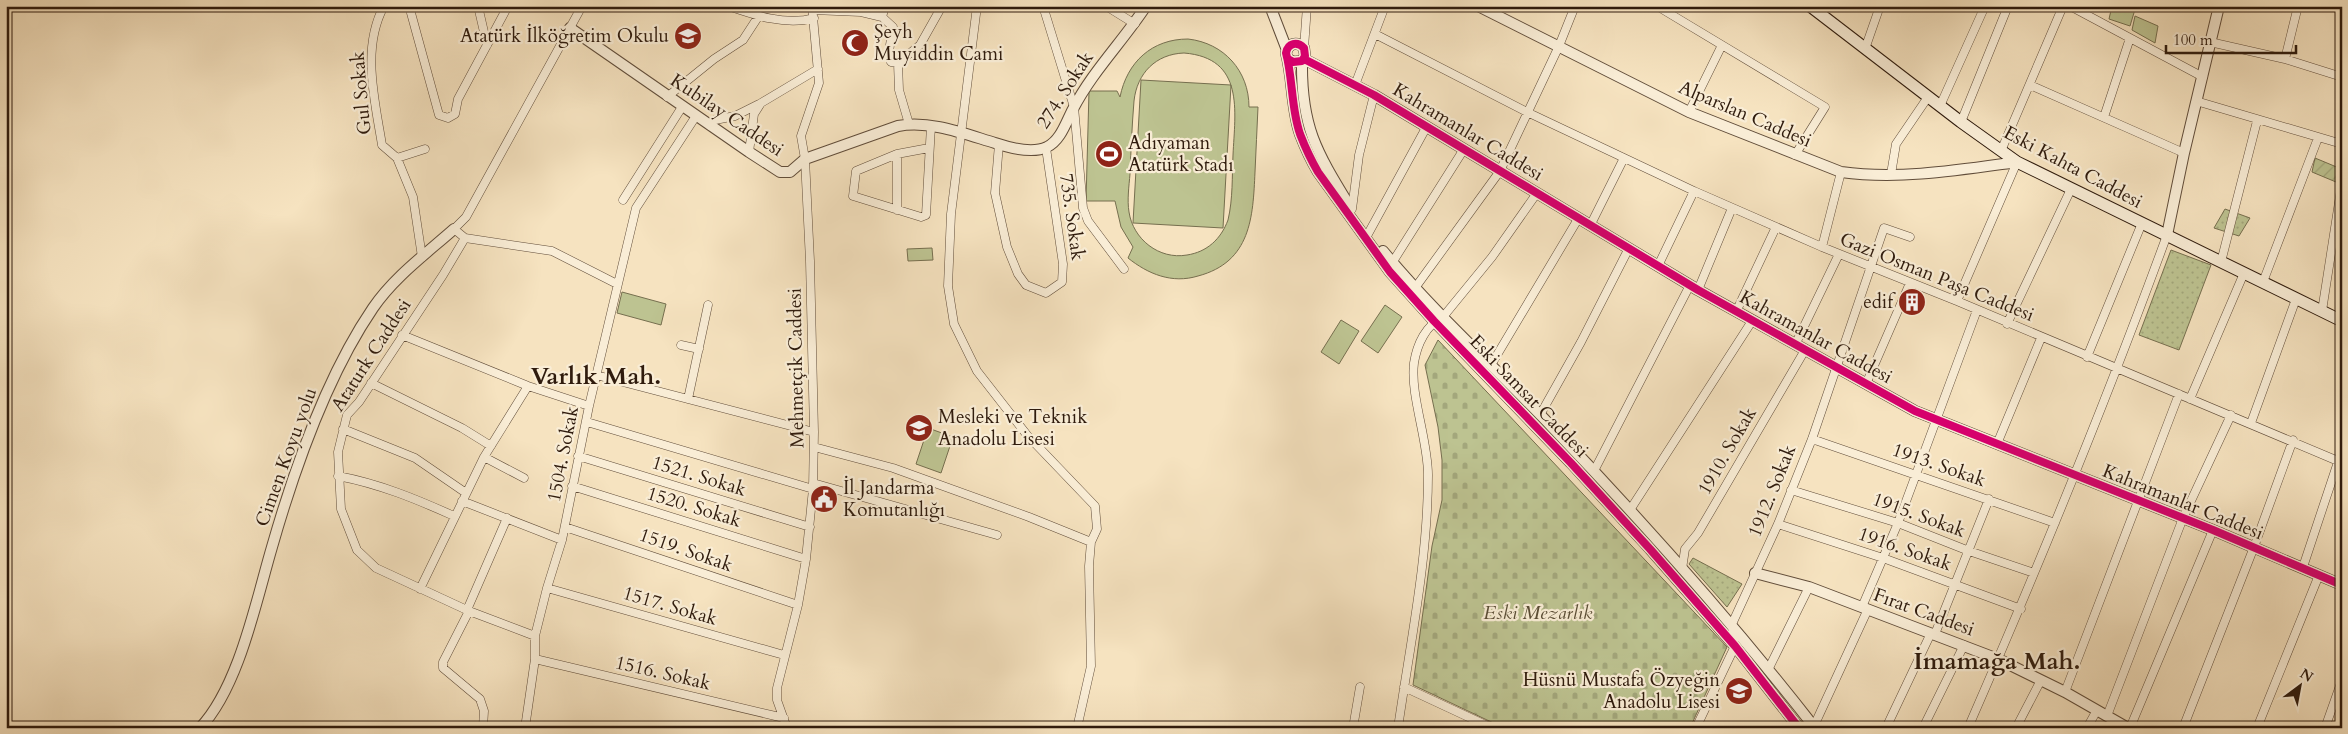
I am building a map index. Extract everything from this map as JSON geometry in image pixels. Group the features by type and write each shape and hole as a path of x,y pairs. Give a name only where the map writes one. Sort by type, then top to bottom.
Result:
{"main road":[{"name":"Eski Kahta Caddesi","path":"1810,6 1961,122 2018,162 2342,321"}],"street":[{"name":"Gul Sokak","path":"384,6 376,26 372,46 373,84 382,145 397,158 413,197 422,257"},
{"path":"478,6 486,45"},
{"path":"411,13 440,115 443,118 448,118 455,114 458,100 508,6"},
{"path":"582,6 471,209 463,221 454,229 465,238 552,251 617,284"},
{"path":"728,6 758,17 805,21 813,12 862,9 882,17 893,27 888,57 891,62 898,63 920,45 942,6"},
{"path":"882,17 885,6"},
{"path":"977,6 948,252 948,286 954,324 977,371 1028,434 1095,506 1097,529 1091,542 1089,566 1091,666 1077,728"},
{"path":"1043,6 1074,107 1083,208 1088,220 1124,269"},
{"path":"1106,6 1135,24"},
{"name":"274. Sokak","path":"963,133 999,144 1034,150 1046,148 1058,138 1074,107 1100,67 1135,24 1146,6"},
{"name":"Eski Samsat Caddesi","path":"1270,6 1288,55 1300,133 1318,172 1390,272 1491,365 1594,471 1732,624 1814,727"},
{"path":"1304,56 1307,6"},
{"path":"1355,85 1385,6"},
{"name":"Alparslan Caddesi","path":"1478,6 1690,112 1841,172 1863,175 1917,174 2018,162"},
{"path":"1415,288 1500,171 1559,46 1575,6"},
{"path":"1657,6 1825,107 1796,155"},
{"path":"1865,49 1880,6"},
{"path":"1940,106 1985,6"},
{"path":"1961,122 2008,6"},
{"path":"2000,151 2063,6"},
{"path":"2070,6 2202,77"},
{"path":"1968,728 2021,610 2118,369 2167,235 2184,152 2219,6"},
{"path":"2285,59 2298,6"},
{"name":"Mehmetçik Caddesi","path":"787,728 777,694 784,655 798,605 806,560 813,486 814,432 810,260 805,159 801,136 817,90 818,69 813,12"},
{"path":"667,97 714,59 743,40 758,17"},
{"name":"Kubilay Caddesi","path":"570,28 667,97 780,172 790,172 805,159 898,126 910,124 931,126 963,133"},
{"name":"Gazi Osman Paşa Caddesi","path":"1374,34 1528,113 1732,208 1871,268 1957,301 2007,324 2338,460"},
{"path":"2104,117 2130,38"},
{"path":"2210,42 2285,59 2342,77"},
{"path":"1293,44 1300,44 1304,56 1294,62 1288,55 1293,44"},
{"path":"1690,112 1722,45"},
{"name":"Eski Samsat Caddesi","path":"1304,56 1303,104 1309,129 1326,167 1368,234 1439,319 1650,549 1735,646 1799,728"},
{"name":"Kahramanlar Caddesi","path":"1304,56 1427,126 1578,219 1736,312 1937,421 2213,530 2342,585"},
{"path":"898,63 899,90 910,124"},
{"path":"710,126 715,120 735,116 760,103 818,69"},
{"path":"2030,85 2184,152"},
{"path":"1352,209 1359,155 1374,95"},
{"path":"1891,174 1896,144 1928,97"},
{"path":"2196,102 2342,144"},
{"path":"749,152 754,116 760,103"},
{"path":"623,200 682,107"},
{"name":"1504. Sokak","path":"525,728 535,658 536,636 547,588 562,540 589,406 636,208 696,116"},
{"path":"2221,262 2257,121"},
{"path":"930,148 897,154 856,171 853,196 920,217 926,215 930,148 931,126"},
{"path":"1368,234 1427,126"},
{"path":"2263,282 2318,138"},
{"name":"735. Sokak","path":"999,144 995,193 1007,247 1018,274 1026,285 1046,293 1062,282 1064,264 1046,148"},
{"path":"397,158 425,149"},
{"path":"1392,263 1464,149"},
{"path":"897,154 897,210"},
{"path":"1590,226 1624,158"},
{"path":"1957,301 2018,162"},
{"path":"1822,247 1841,172"},
{"path":"2322,311 2342,183"},
{"path":"2007,324 2071,189"},
{"path":"1658,266 1694,191"},
{"path":"1398,728 1423,550 1427,501 1428,455 1414,379 1414,361 1426,330 1439,319 1492,257 1536,193"},
{"path":"1594,471 1694,287 1732,208"},
{"path":"1491,365 1578,219"},
{"path":"2087,357 2142,223"},
{"path":"1736,312 1776,227"},
{"name":"1912. Sokak","path":"1732,624 1778,524 1812,439 1884,228 1910,237"},
{"name":"Cimen Koyu yolu","path":"200,728 211,716 234,667 299,466 338,367 373,307 391,286 454,229"},
{"name":"Ataturk Caddesi","path":"465,238 443,275 359,402 347,415 338,452 341,509 357,550 376,568 468,611 536,636"},
{"path":"1540,414 1581,342 1629,248"},
{"path":"1795,344 1839,254"},
{"path":"2190,399 2244,273"},
{"path":"1866,384 1910,283"},
{"path":"2251,423 2296,299"},
{"path":"688,399 708,305"},
{"path":"1814,727 1865,608 1937,421 1976,310"},
{"path":"1630,510 1752,320"},
{"path":"402,335 528,386 589,406"},
{"path":"1997,444 2041,338"},
{"path":"681,344 699,349"},
{"name":"1910. Sokak","path":"1682,569 1685,549 1698,533 1805,350"},
{"path":"596,375 814,432"},
{"path":"371,383 462,428 491,446"},
{"path":"420,588 484,457 528,386"},
{"path":"2065,692 2179,394"},
{"path":"2107,716 2183,518 2231,416"},
{"path":"587,422 813,486 997,535"},
{"path":"343,429 415,458 466,494"},
{"name":"1913. Sokak","path":"1812,439 2055,523"},
{"path":"2183,728 2254,547 2292,440"},
{"path":"814,447 911,474 1091,542"},
{"path":"2303,567 2342,450"},
{"name":"1521. Sokak","path":"578,456 810,527"},
{"path":"484,457 524,478"},
{"path":"338,476 394,490 454,516"},
{"path":"2333,477 2342,480"},
{"name":"1520. Sokak","path":"572,486 806,560"},
{"name":"1915. Sokak","path":"1791,490 1898,523 2034,574"},
{"path":"1886,728 1956,584 1989,499"},
{"path":"462,501 562,540"},
{"path":"483,728 484,711 480,699 443,668 442,662 468,611 507,518"},
{"name":"1916. Sokak","path":"1778,524 1883,558 2021,610"},
{"name":"1519. Sokak","path":"565,527 798,605"},
{"path":"2129,728 2213,530"},
{"name":"Fırat Caddesi","path":"1755,573 1809,588 1998,659 2065,692 2129,728"},
{"path":"2257,728 2319,575"},
{"name":"1517. Sokak","path":"547,588 784,655"},
{"path":"1768,670 1809,588"},
{"path":"1696,728 1735,646 1732,624"},
{"path":"1923,728 1964,645"},
{"name":"1516. Sokak","path":"535,658 784,718"},
{"path":"2016,728 2041,680"},
{"path":"2325,728 2342,680"},
{"path":"1353,728 1360,687"},
{"path":"1404,687 1492,728"},
{"path":"2086,728 2097,710"}],"green space":[{"path":"2112,6 2136,6 2130,26 2109,19"},
{"path":"2135,16 2158,26 2155,43 2132,30"},
{"name":"Adıyaman Atatürk Stadı","path":"1188,39 1201,42 1213,46 1223,53 1232,61 1245,82 1249,107 1258,107 1253,205 1246,236 1239,249 1229,260 1216,269 1198,276 1179,279 1152,273 1128,258 1133,247 1121,227 1115,201 1086,201 1089,91 1117,91 1120,97 1123,84 1135,63 1153,48 1175,40","holes":["1184,53 1204,57 1218,65 1227,76 1232,89 1235,121 1230,212 1225,227 1217,239 1207,248 1187,255 1177,256 1157,251 1142,239 1131,222 1128,193 1134,101 1139,82 1157,61 1174,54"]},
{"path":"1141,80 1231,85 1223,228 1133,223"},
{"path":"2315,158 2339,168 2336,182 2312,172"},
{"path":"2225,209 2250,218 2239,236 2214,228"},
{"path":"932,248 933,260 908,261 907,249"},
{"path":"2171,250 2211,265 2179,350 2139,335"},
{"path":"622,292 666,304 661,325 617,313"},
{"path":"1385,305 1402,317 1378,353 1361,341"},
{"path":"1341,320 1359,331 1339,364 1321,352"},
{"name":"Eski Mezarlık","path":"1438,340 1727,647 1690,728 1504,728 1413,685 1432,546 1442,500 1442,460 1438,427 1425,365"},
{"path":"928,428 953,437 941,473 916,464"},
{"path":"1693,558 1742,584 1727,607 1689,564"}],"cycle path":[{"path":"1288,59 1293,62 1302,61 1305,56 1304,48 1299,44 1293,44 1286,53 1297,124 1308,153 1318,172 1390,272 1650,549 1735,646 1799,728"},
{"path":"1304,59 1374,95 1698,290 1915,411 2213,530 2342,585"}],"place":[{"name":"Atatürk İlköğretim Okulu","path":"688,36"},
{"name":"Şeyh Muyiddin Cami","path":"855,43"},
{"name":"Adıyaman Atatürk Stadı","path":"1109,154"},
{"name":"edif","path":"1912,302"},
{"name":"Mesleki ve Teknik Anadolu Lisesi","path":"919,428"},
{"name":"İl Jandarma Komutanlığı","path":"824,499"},
{"name":"Hüsnü Mustafa Özyeğin Anadolu Lisesi","path":"1739,691"}],"district":[{"name":"Varlık Mah.","path":"596,376"},
{"name":"İmamağa Mah.","path":"1997,661"}]}
